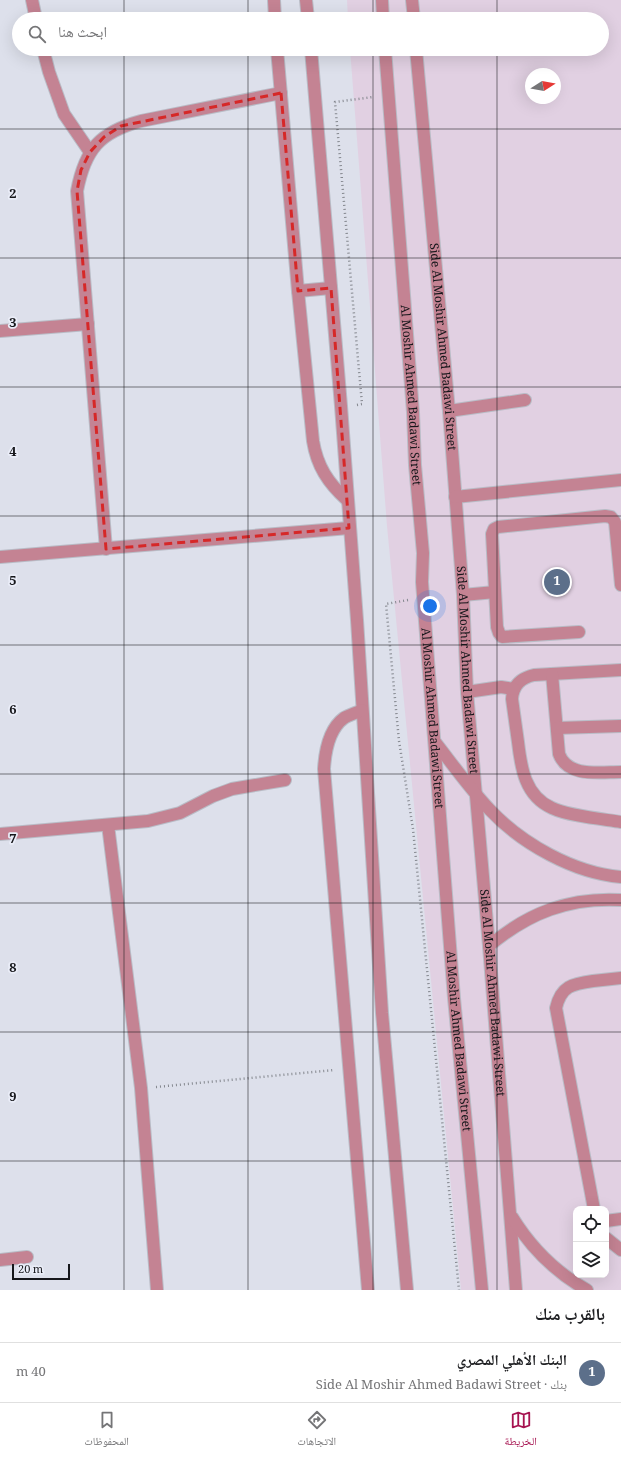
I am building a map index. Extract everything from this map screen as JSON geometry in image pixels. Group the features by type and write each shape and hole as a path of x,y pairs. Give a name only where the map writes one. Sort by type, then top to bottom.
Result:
{"street":[{"path":"32,0 35,12"},
{"path":"274,0 275,12"},
{"path":"306,0 307,12"},
{"path":"382,0 383,12"},
{"path":"412,0 413,12"},
{"path":"45,56 64,114 90,152"},
{"path":"278,56 298,291 316,455 320,468 327,480 336,491 347,500"},
{"path":"311,56 341,406 382,1013 407,1290"},
{"name":"Al Moshir Ahmed Badawi Street","path":"386,56 414,412 415,465 423,552 422,582 454,998 482,1290"},
{"name":"Side Al Moshir Ahmed Badawi Street","path":"417,56 449,411 463,595 466,692 489,946 516,1290"},
{"path":"106,549 77,191 81,170 90,152 104,137 121,126 281,93"},
{"path":"298,291 331,288"},
{"path":"0,331 88,324"},
{"path":"449,411 525,400"},
{"path":"455,497 621,480"},
{"path":"579,632 502,637 497,627 492,534 494,529 498,527 605,516 611,517 615,522 621,585"},
{"path":"0,557 349,528"},
{"path":"463,595 495,592"},
{"path":"621,670 528,676 522,679 514,689 512,699 521,768 525,781 532,792 541,801 552,808 565,812 621,822"},
{"path":"552,674 559,754 564,764 569,768 581,771 621,772"},
{"path":"466,692 501,687 514,689"},
{"path":"362,710 344,718 335,729 326,749 324,769 368,1290"},
{"path":"557,728 621,726"},
{"path":"435,742 491,811 508,827 527,841 547,853 568,862 590,870 621,877"},
{"path":"0,834 108,825 164,818 180,813 227,790 285,780"},
{"path":"108,825 141,1088 157,1290"},
{"path":"489,946 503,934 519,924 552,908 588,901 606,899 621,900"},
{"path":"593,1206 556,1008 562,993 575,983 621,978"},
{"path":"510,1215 532,1246 545,1260 560,1273 587,1290"},
{"path":"609,1221 621,1219"},
{"path":"609,1240 621,1250"},
{"path":"0,1260 27,1257"}],"path":[{"path":"341,406 362,404 335,102 389,94"},
{"path":"424,598 386,604 399,741 413,829 460,1290"},
{"path":"141,1088 349,1068"}],"highlighted area":[{"path":"281,93 298,291 331,288 349,528 106,549 77,191 81,170 90,152 104,137 121,126"}],"shaded area":[{"path":"347,0 621,0 621,1290 461,1290 387,526 351,56 609,56 609,12 348,12"}],"place":[{"name":"البنك الأهلي المصري","path":"557,582"}]}
